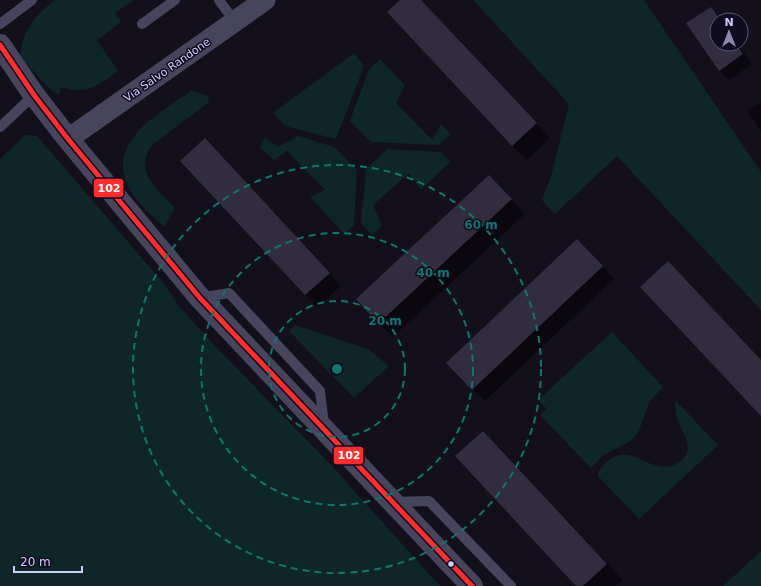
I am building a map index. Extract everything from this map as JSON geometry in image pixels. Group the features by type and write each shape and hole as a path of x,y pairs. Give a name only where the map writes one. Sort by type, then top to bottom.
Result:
{"street":[{"name":"Via Salvo Randone","path":"68,139 266,0"},
{"path":"0,45 34,95 68,139 200,298 472,586"}],"lane":[{"path":"0,24 32,0"},
{"path":"142,24 175,0"},
{"path":"219,0 235,22"},
{"path":"0,127 34,95"},
{"path":"392,502 429,501 511,586"}],"green space":[{"path":"55,0 134,0 115,13 121,22 97,40 118,71 92,88 78,90 61,87 59,95 50,89 20,57 24,39 31,24 41,12"},
{"path":"473,0 644,0 761,172 761,310 617,156 555,214 542,200 552,173 569,104"},
{"path":"354,53 364,66 336,139 285,126 273,113"},
{"path":"380,59 405,85 396,103 432,140 441,124 451,135 438,145 371,142 350,121 369,69"},
{"path":"192,90 208,96 209,102 153,144 147,154 145,163 146,171 155,187 175,208 164,227 140,204 129,188 123,171 124,156 130,142 152,118"},
{"path":"25,135 37,136 166,286 177,304 215,346 331,465 440,586 0,586 0,159"},
{"path":"298,136 334,147 357,170 354,225 344,234 310,197 325,190 287,151 274,160 260,147 265,137 278,147"},
{"path":"387,149 441,152 450,162 421,190 409,173 373,205 382,226 372,235 361,223 366,169"},
{"path":"295,325 368,349 389,366 354,398 289,331"},
{"path":"612,332 663,387 649,402 639,431 632,440 602,456 591,468 540,415 547,409 538,400"},
{"path":"676,401 718,445 639,519 598,476 600,469 604,464 617,456 626,455 658,466 667,467 682,460 687,453 688,447 676,415"},
{"path":"761,551 761,586 723,586"}],"building":[{"path":"400,0 421,0 537,123 512,146 387,12"},
{"path":"711,7 714,12 709,12 709,52 742,52 743,54 719,71 686,23"},
{"path":"205,138 330,273 305,295 180,161"},
{"path":"489,175 512,199 378,324 356,299"},
{"path":"577,239 603,266 472,390 446,363"},
{"path":"668,261 761,360 761,416 640,287"},
{"path":"483,431 607,564 583,586 576,586 455,456"}],"transit line":[{"name":"102","path":"0,45 34,95 68,139 200,298 472,586"}]}
